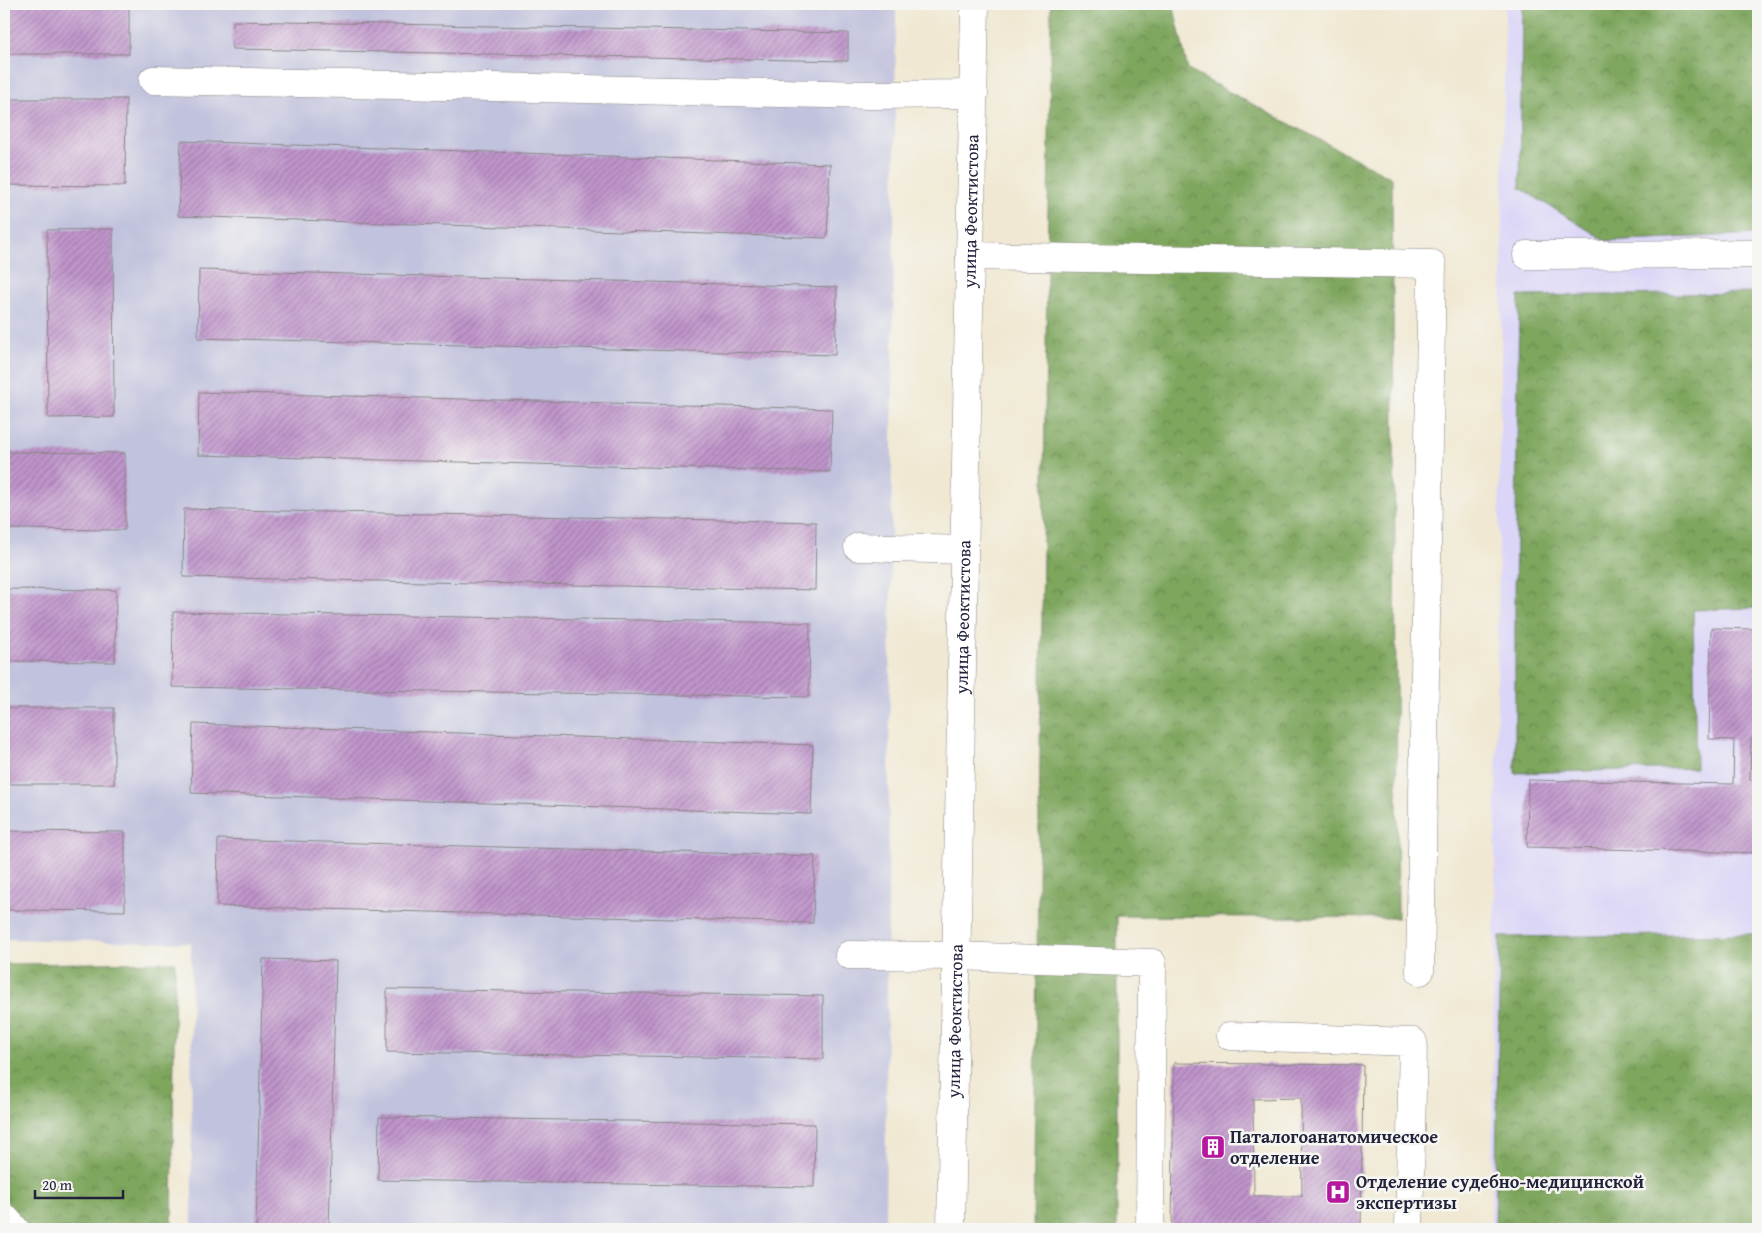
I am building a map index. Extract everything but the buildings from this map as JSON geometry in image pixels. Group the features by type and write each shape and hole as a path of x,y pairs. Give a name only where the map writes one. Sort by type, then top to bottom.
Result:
{"street":[{"name":"улица Феоктистова","path":"951,1229 975,4"},
{"path":"153,80 861,94 974,94"},
{"path":"1527,254 1758,254"},
{"path":"970,256 1432,264 1420,971"},
{"path":"858,547 964,550"},
{"path":"849,955 957,956 1152,963 1150,1229"},
{"path":"1230,1036 1413,1042 1409,1229"},
{"path":"4,1217 15,1229"}],"shaded area":[{"path":"4,4 896,4 885,1229 192,1229 191,943 4,939"},
{"path":"1505,4 1758,4 1758,1229 1491,1229"}],"green space":[{"path":"1051,4 1173,4 1188,70 1392,178 1398,918 1117,916 1117,1229 1033,1229"},
{"path":"1522,4 1758,4 1758,234 1606,241 1520,188"},
{"path":"1758,293 1758,383 1756,385 1758,435 1758,608 1693,610 1696,768 1515,773 1519,296"},
{"path":"1753,934 1758,937 1758,1229 1495,1229 1500,937"},
{"path":"175,962 172,1229 4,1229 4,964"}],"place":[{"name":"Паталогоанатомическое отделение","path":"1213,1147"},
{"name":"Отделение судебно-медицинской экспертизы","path":"1338,1192"}]}
